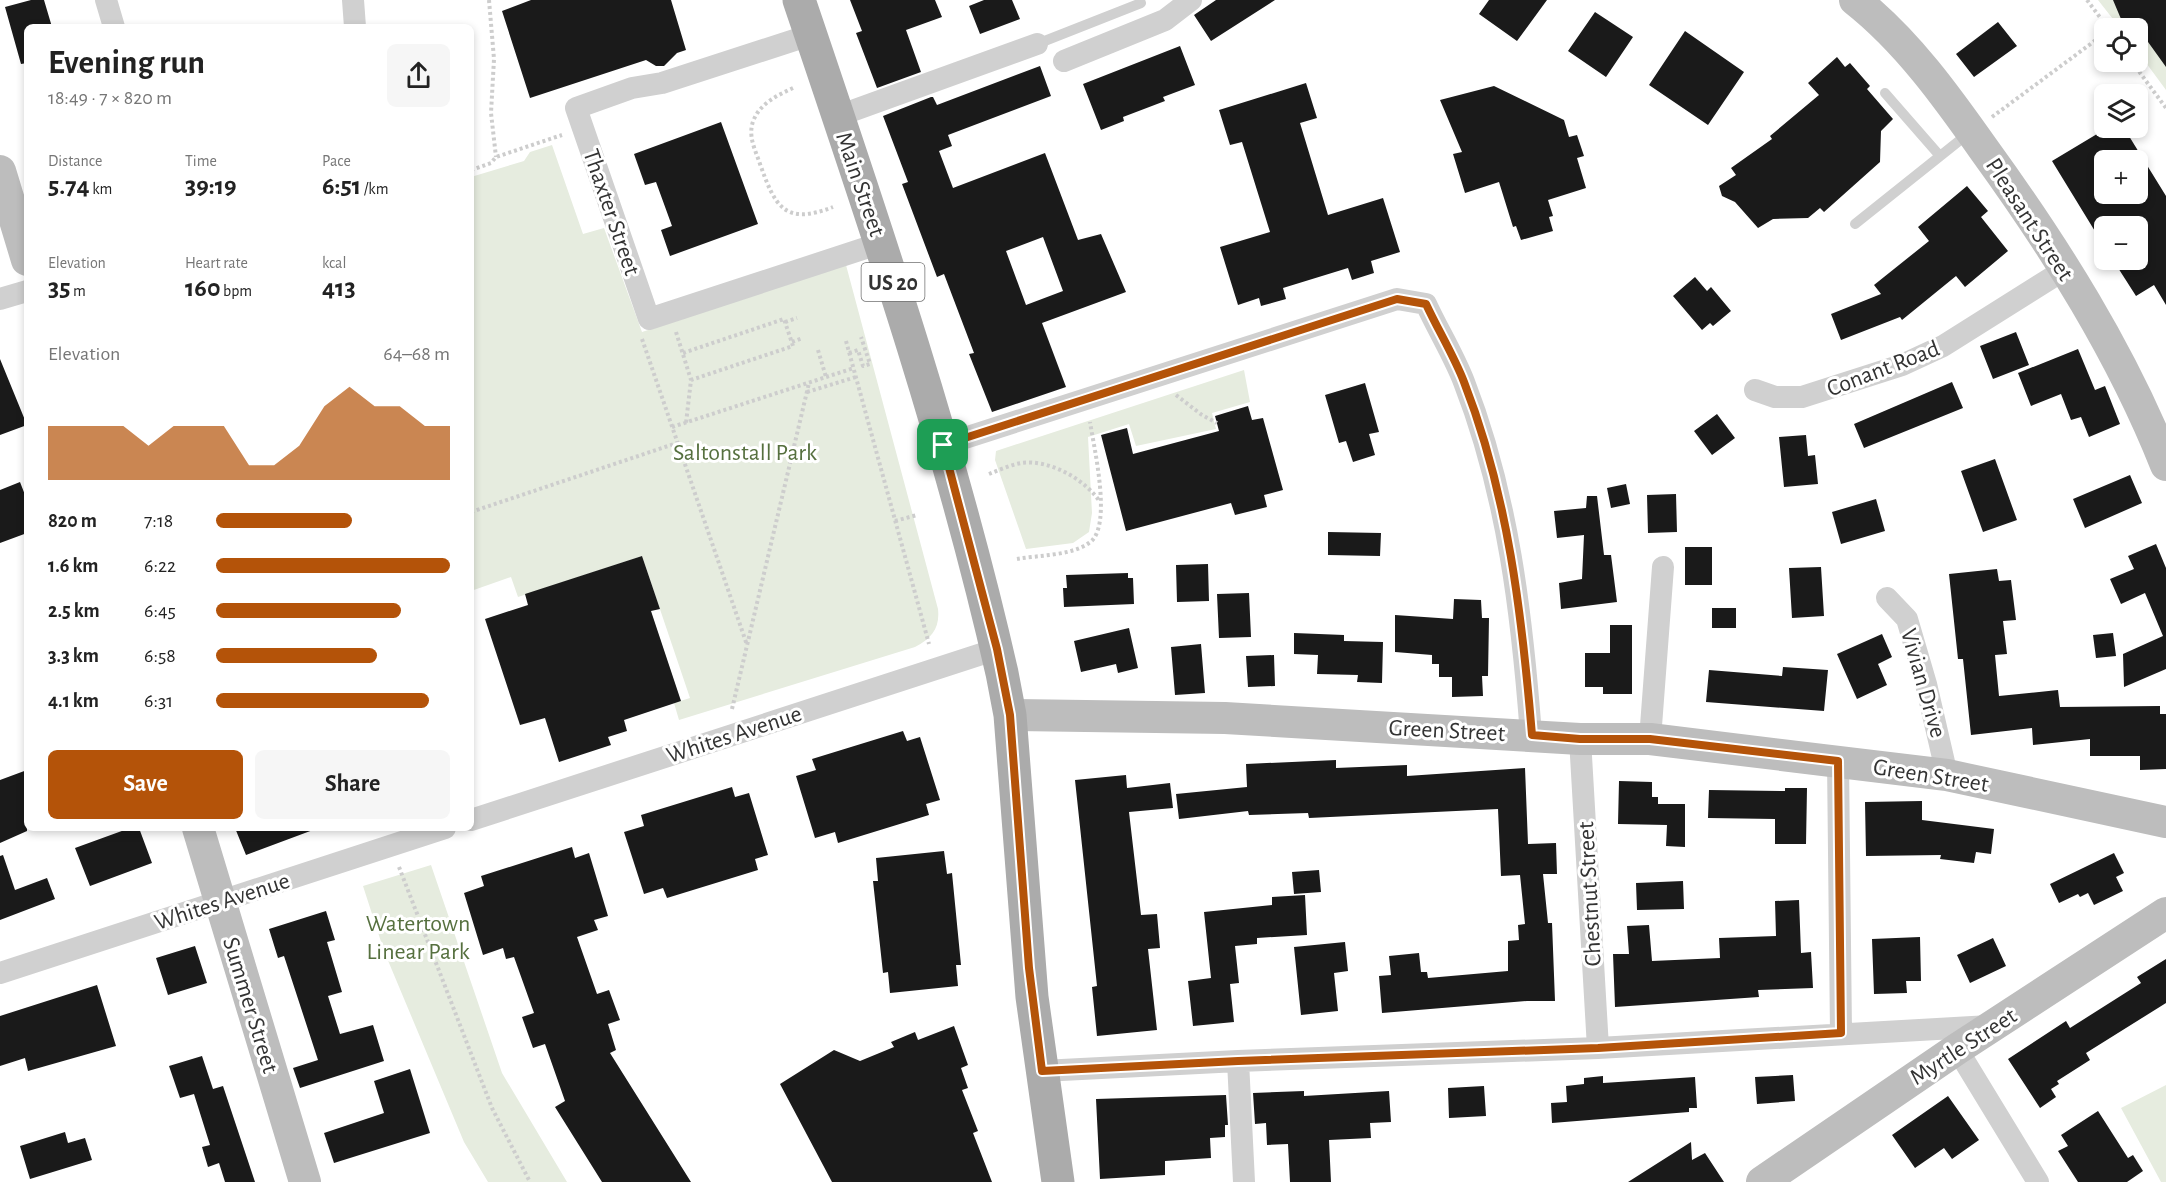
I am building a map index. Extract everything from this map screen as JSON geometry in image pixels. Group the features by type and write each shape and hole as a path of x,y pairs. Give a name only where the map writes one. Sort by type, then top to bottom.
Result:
{"main road":[{"name":"Main Street","path":"799,0 881,243 943,445 997,649 1010,715 1029,968 1058,1182"}],"street":[{"path":"106,0 113,24"},
{"path":"353,0 356,24"},
{"path":"1064,61 1165,20 1191,0"},
{"name":"Pleasant Street","path":"1855,0 1897,38 1971,131 2064,270 2123,368 2166,465"},
{"name":"Thaxter Street","path":"810,34 662,83 632,88 576,108 649,319 881,243"},
{"path":"838,116 1037,44"},
{"path":"0,171 24,250"},
{"name":"Conant Road","path":"1755,390 1775,397 1802,397 1902,365 1951,342 2064,270"},
{"path":"0,299 24,292"},
{"path":"943,445 1397,299 1426,304 1464,381 1500,498 1522,622 1532,735"},
{"path":"1650,739 1663,567"},
{"name":"Vivian Drive","path":"1887,598 1907,619 1926,684 1947,775"},
{"name":"Whites Avenue","path":"474,819 997,649"},
{"name":"Green Street","path":"1010,715 1225,718 1580,739 1650,739 1947,775 2166,822"},
{"name":"Chestnut Street","path":"1580,739 1598,1048"},
{"path":"1838,761 1841,1033"},
{"name":"Summer Street","path":"199,831 304,1182"},
{"name":"Whites Avenue","path":"0,973 436,831"},
{"name":"Myrtle Street","path":"1772,1179 1957,1049 2166,913"},
{"path":"1042,1071 1238,1061 1598,1048 1992,1026"},
{"path":"1957,1049 2038,1182"},
{"path":"1238,1061 1244,1182"}],"lane":[{"path":"1037,44 1141,3"},
{"path":"1885,93 1940,156"},
{"path":"1855,224 1971,131"}],"path":[{"path":"489,0 494,59 491,113 496,157"},
{"path":"2087,0 2100,18"},
{"path":"2008,105 2094,41"},
{"path":"2139,72 2166,108"},
{"path":"793,88 771,99 759,110 752,124 751,138 775,203 788,211 802,213 833,207"},
{"path":"474,169 491,163 496,157 567,133"},
{"path":"785,322 797,318"},
{"path":"683,353 784,319 792,342 793,346 692,380"},
{"path":"674,325 692,380 686,423"},
{"path":"641,336 747,645"},
{"path":"849,353 858,350 863,366 870,364 861,337"},
{"path":"792,342 803,338"},
{"path":"846,342 929,645"},
{"path":"818,350 826,377"},
{"path":"672,428 854,368"},
{"path":"806,393 856,377"},
{"path":"732,709 808,383"},
{"path":"1169,389 1202,416 1217,423"},
{"path":"1017,559 1078,549 1092,542 1098,532 1102,505 1089,414"},
{"path":"474,511 677,443"},
{"path":"989,474 1022,463 1048,466 1073,477 1092,490 1102,505"},
{"path":"895,521 917,515"},
{"path":"400,871 492,1108 506,1140 530,1182"}],"green space":[{"path":"2098,0 2166,0 2166,90 2148,66 2148,18 2112,18"},
{"name":"Saltonstall Park","path":"552,145 583,234 604,228 642,332 846,265 938,609 938,622 934,632 926,640 915,647 679,720 674,703 690,698 642,556 518,597 511,577 474,590 474,176 524,161 530,152"},
{"path":"1244,370 1250,402 1212,413 1216,429 1136,446 1129,424 1088,437 1092,513 1089,532 1073,543 1026,549 995,460 996,451"},
{"name":"Watertown Linear Park","path":"431,865 502,1073 567,1182 488,1182 464,1142 384,951 363,886"},
{"path":"2166,1085 2166,1182 2161,1182 2121,1108"}],"building":[{"path":"31,0 44,0 51,24 24,24 24,64 21,64 5,7"},
{"path":"531,0 671,0 686,50 677,53 664,66 656,66 646,60 530,98 502,11"},
{"path":"850,0 935,0 942,17 906,30 921,72 877,88 856,33 862,31"},
{"path":"984,0 1012,0 1020,19 980,34 969,6"},
{"path":"1216,0 1275,0 1211,41 1194,15"},
{"path":"1489,0 1547,0 1517,41 1479,14"},
{"path":"2113,0 2166,0 2166,67 2148,42 2148,18 2121,18"},
{"path":"1595,12 1633,37 1606,77 1568,51"},
{"path":"1998,22 2017,46 1974,77 1956,54"},
{"path":"1685,31 1744,72 1708,125 1649,85"},
{"path":"1180,46 1195,85 1163,97 1165,101 1123,117 1124,121 1101,130 1083,84"},
{"path":"1837,57 1845,67 1850,63 1870,86 1867,89 1893,119 1881,131 1880,162 1824,212 1820,208 1808,218 1773,219 1758,228 1735,202 1722,196 1719,186 1736,175 1731,168 1772,139 1770,136 1819,95 1808,83"},
{"path":"1040,66 1051,96 948,135 952,146 939,151 953,188 1045,153 1078,240 1101,234 1126,292 1042,323 1066,387 992,412 969,354 974,353 944,274 937,277 902,184 908,182 883,116 931,97 937,105","holes":["1043,237 1063,291 1026,305 1006,251"]},
{"path":"1306,83 1317,118 1300,123 1328,215 1383,198 1400,252 1371,261 1374,273 1352,280 1348,268 1283,288 1286,299 1261,306 1259,298 1238,305 1220,247 1270,232 1242,142 1230,145 1219,110"},
{"path":"1494,86 1564,120 1569,137 1577,135 1584,156 1577,158 1586,188 1548,200 1553,216 1549,217 1553,231 1521,240 1516,226 1513,227 1499,182 1465,193 1453,154 1462,152 1440,100"},
{"path":"721,122 758,224 670,256 661,230 672,226 656,182 645,185 634,154"},
{"path":"2094,136 2094,138 2130,138 2138,150 2094,150 2094,204 2148,204 2148,167 2166,196 2166,305 2154,285 2136,296 2119,270 2148,270 2148,216 2094,216 2094,230 2052,161"},
{"path":"1967,186 1988,211 1981,217 2008,251 1965,287 1956,276 1902,320 1900,317 1841,340 1831,314 1881,294 1874,285 1929,241 1918,227"},
{"path":"1695,277 1707,291 1711,287 1731,311 1713,326 1710,323 1702,330 1673,296"},
{"path":"2016,332 2029,365 1993,379 1980,346"},
{"path":"2078,349 2095,390 2105,386 2120,424 2089,437 2081,417 2071,420 2061,394 2031,406 2018,373"},
{"path":"0,359 24,418 24,426 0,435"},
{"path":"1952,382 1963,408 1864,448 1854,424"},
{"path":"1365,383 1379,432 1369,434 1375,455 1353,462 1346,441 1339,443 1325,395"},
{"path":"1248,406 1252,420 1263,418 1283,490 1264,495 1267,507 1235,515 1231,503 1126,531 1101,435 1127,428 1133,454 1219,431 1215,416"},
{"path":"1717,414 1735,438 1712,455 1694,431"},
{"path":"1806,435 1808,456 1815,455 1818,484 1784,487 1779,437"},
{"path":"1995,459 2017,520 1983,532 1961,471"},
{"path":"2130,475 2142,503 2085,528 2073,499"},
{"path":"20,482 24,492 24,534 0,543 0,490"},
{"path":"1626,484 1630,504 1611,508 1607,488"},
{"path":"1676,494 1677,532 1648,533 1647,495"},
{"path":"1587,496 1597,496 1604,555 1611,555 1617,602 1561,609 1559,583 1582,579 1584,535 1557,538 1554,511 1586,508"},
{"path":"1876,499 1885,531 1841,544 1832,512"},
{"path":"1328,532 1381,533 1380,556 1328,555"},
{"path":"2156,544 2166,568 2166,669 2124,687 2123,654 2163,636 2145,593 2121,604 2110,579 2134,569 2128,556"},
{"path":"1685,547 1712,547 1712,585 1685,585"},
{"path":"642,556 660,609 651,611 681,701 624,720 627,731 608,737 611,745 559,762 545,718 520,725 485,619 528,605 525,594"},
{"path":"1208,564 1209,601 1177,602 1176,565"},
{"path":"1821,567 1824,616 1792,618 1789,568"},
{"path":"1997,569 1999,581 2011,580 2016,620 2003,621 2007,654 1995,655 1999,696 2058,690 2060,707 2160,706 2160,714 2166,714 2166,769 2140,770 2140,756 2090,756 2090,739 2033,745 2032,728 1971,735 1963,659 1958,659 1949,574"},
{"path":"1128,573 1128,578 1133,578 1134,604 1064,607 1063,588 1067,588 1066,575"},
{"path":"1249,593 1251,637 1219,638 1217,594"},
{"path":"1454,599 1481,600 1482,618 1489,618 1488,676 1482,676 1483,696 1452,697 1452,677 1439,677 1439,664 1432,664 1432,655 1395,652 1395,615 1453,619"},
{"path":"1712,608 1736,608 1736,628 1712,628"},
{"path":"1610,625 1632,625 1632,694 1603,694 1603,687 1585,687 1585,653 1610,653"},
{"path":"1129,628 1138,668 1118,673 1116,664 1081,672 1074,641"},
{"path":"1294,633 1344,635 1344,641 1383,642 1382,683 1357,682 1358,675 1317,674 1318,655 1294,654"},
{"path":"2113,633 2116,656 2096,658 2093,635"},
{"path":"1882,634 1892,657 1878,664 1887,685 1857,699 1837,654"},
{"path":"1201,644 1205,693 1175,695 1171,647"},
{"path":"1274,655 1275,686 1248,687 1246,656"},
{"path":"1783,667 1828,670 1824,711 1706,702 1709,670 1782,676"},
{"path":"903,731 907,741 920,737 940,800 926,804 929,815 838,843 835,832 815,838 796,776 816,770 812,759"},
{"path":"1336,760 1336,768 1407,765 1407,776 1525,768 1528,844 1556,843 1557,874 1543,874 1548,923 1552,923 1555,1001 1527,1001 1382,1013 1379,976 1391,975 1389,956 1419,953 1421,972 1427,972 1428,978 1508,971 1508,941 1519,940 1518,925 1525,924 1520,875 1501,876 1498,809 1309,818 1308,813 1249,815 1248,811 1179,819 1176,794 1247,787 1246,764"},
{"path":"24,771 24,831 27,831 0,843 0,780"},
{"path":"1126,775 1127,788 1170,783 1173,808 1129,812 1141,915 1157,914 1160,948 1148,949 1157,1030 1097,1036 1092,987 1097,986 1075,780"},
{"path":"1619,781 1652,782 1652,797 1658,797 1658,804 1685,804 1685,847 1666,846 1667,825 1618,824"},
{"path":"732,787 735,797 749,793 768,855 755,859 758,870 667,898 663,888 644,894 624,832 644,826 641,815"},
{"path":"1785,788 1807,788 1806,844 1775,844 1775,819 1708,818 1709,790 1785,791"},
{"path":"1922,801 1922,820 1994,829 1991,854 1976,852 1974,863 1940,859 1941,855 1866,856 1865,802"},
{"path":"122,831 140,831 152,863 90,886 75,848"},
{"path":"236,831 310,831 246,855"},
{"path":"572,847 575,858 589,853 608,916 594,920 598,930 577,937 597,994 609,990 620,1020 608,1024 616,1050 610,1053 691,1182 602,1182 555,1107 565,1101 545,1044 533,1048 522,1017 534,1013 514,957 506,959 503,948 483,955 464,893 484,886 481,876"},
{"path":"944,851 947,874 952,873 961,965 956,965 958,986 890,993 888,972 883,973 873,881 878,881 876,858"},
{"path":"2114,853 2124,873 2116,877 2123,891 2094,905 2088,893 2080,897 2078,894 2059,903 2050,884"},
{"path":"3,855 15,890 47,878 55,899 0,920 0,856"},
{"path":"1319,870 1321,892 1294,894 1292,872"},
{"path":"1683,881 1684,909 1637,910 1636,883"},
{"path":"1305,895 1307,935 1257,938 1257,944 1235,946 1239,983 1230,984 1234,1022 1193,1026 1188,981 1211,978 1204,912 1272,905 1272,897"},
{"path":"1799,900 1801,953 1811,952 1813,988 1758,990 1759,997 1615,1007 1613,954 1629,954 1627,926 1649,925 1652,961 1720,958 1719,938 1776,936 1775,901"},
{"path":"326,911 335,940 327,942 342,992 328,996 340,1034 373,1025 384,1061 300,1088 293,1068 318,1060 284,956 278,958 269,929"},
{"path":"1920,937 1921,981 1906,981 1907,993 1874,994 1872,939"},
{"path":"1993,938 2006,966 1970,983 1957,955"},
{"path":"1345,942 1348,971 1334,973 1338,1011 1301,1015 1294,947"},
{"path":"195,946 207,983 168,995 156,958"},
{"path":"2166,959 2166,1003 2086,1053 2090,1060 2057,1081 2059,1084 2051,1089 2056,1097 2040,1108 2008,1059 2066,1021 2070,1028 2141,983 2137,977"},
{"path":"97,985 116,1046 28,1071 25,1058 0,1066 0,1016"},
{"path":"954,1026 968,1065 961,1068 968,1088 962,1090 978,1131 973,1133 992,1182 832,1182 780,1084 834,1050 860,1061 894,1047 891,1042 915,1032 918,1040"},
{"path":"202,1056 213,1089 223,1086 255,1182 225,1182 219,1163 208,1167 202,1147 210,1145 194,1094 180,1098 169,1066"},
{"path":"410,1069 430,1133 334,1163 324,1133 384,1113 374,1081"},
{"path":"1793,1075 1795,1101 1757,1104 1755,1077"},
{"path":"1603,1076 1603,1083 1695,1077 1697,1108 1689,1108 1689,1112 1552,1123 1551,1103 1567,1102 1566,1086 1584,1084 1584,1078"},
{"path":"1484,1086 1486,1116 1449,1118 1448,1088"},
{"path":"1304,1091 1304,1096 1389,1091 1391,1122 1370,1123 1371,1138 1329,1140 1331,1182 1290,1182 1288,1144 1267,1145 1266,1123 1255,1124 1253,1093"},
{"path":"1226,1095 1228,1125 1225,1125 1225,1137 1210,1138 1211,1158 1165,1161 1165,1175 1100,1179 1096,1099"},
{"path":"1948,1096 1979,1140 1952,1159 1944,1148 1915,1168 1892,1135"},
{"path":"2098,1111 2128,1158 2133,1155 2143,1171 2127,1182 2078,1182 2058,1151 2068,1146 2061,1135"},
{"path":"65,1132 68,1143 85,1138 92,1160 30,1179 20,1146"},
{"path":"1691,1142 1692,1160 1705,1153 1724,1182 1628,1182"}],"route":[{"path":"1397,299 1426,304 1464,381 1500,498 1522,622 1532,735 1580,739 1650,739 1838,761 1841,1033 1598,1048 1238,1061 1042,1071 1029,968 1010,715 997,649 943,445 1397,299"}]}
